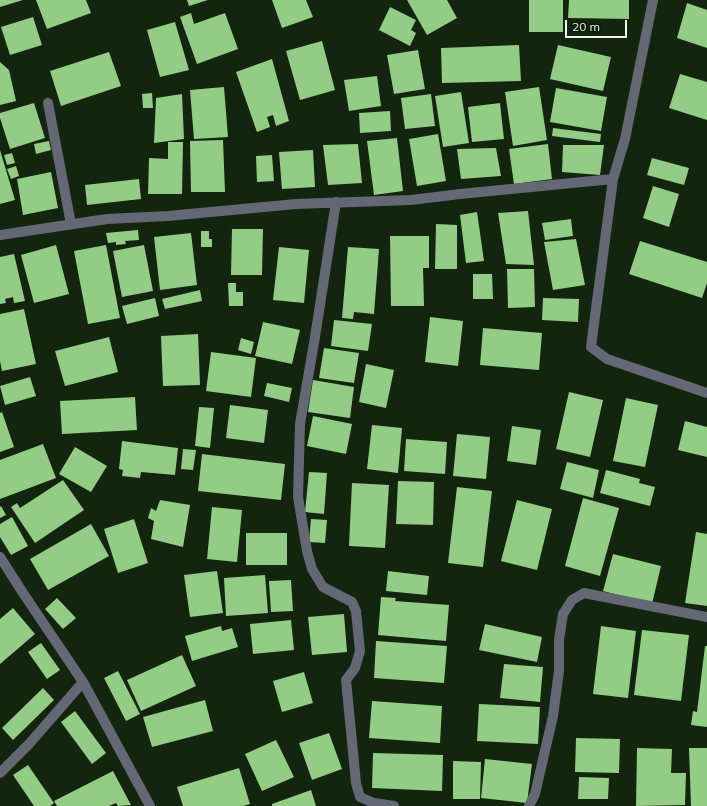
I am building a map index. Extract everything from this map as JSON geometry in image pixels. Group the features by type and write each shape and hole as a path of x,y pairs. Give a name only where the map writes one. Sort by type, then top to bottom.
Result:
{"street":[{"path":"653,0 625,139 613,179 591,347 608,359 707,393"},
{"path":"48,103 71,224"},
{"path":"0,236 107,219 168,216 296,204 411,200 613,179"},
{"path":"336,202 300,424 298,498 312,569 323,586 352,602 356,611 360,651 355,668 346,680 356,784 360,797 374,803 394,806"},
{"path":"0,557 84,682 150,806"},
{"path":"529,806 534,794 554,716 559,671 559,640 563,614 572,600 584,593 707,617"},
{"path":"0,773 29,744 84,682"}],"building":[{"path":"0,0 23,0 0,7"},
{"path":"36,0 86,0 91,13 47,29"},
{"path":"187,0 208,0 189,6"},
{"path":"272,0 306,0 313,17 282,28"},
{"path":"407,0 447,0 457,18 427,35"},
{"path":"529,0 563,0 563,32 529,32"},
{"path":"569,0 629,0 629,19 568,18"},
{"path":"687,3 707,10 707,48 677,38"},
{"path":"390,7 416,20 411,30 416,33 410,46 379,30"},
{"path":"191,13 194,24 225,13 238,49 197,64 180,17"},
{"path":"33,17 42,45 10,55 1,27"},
{"path":"175,22 189,70 160,77 147,30"},
{"path":"322,41 335,90 300,100 286,51"},
{"path":"519,45 521,81 442,83 441,48"},
{"path":"558,45 611,57 603,91 550,79"},
{"path":"418,50 425,89 394,94 387,55"},
{"path":"109,52 121,86 61,106 50,71"},
{"path":"272,59 289,121 276,126 273,115 267,117 270,127 257,132 236,72"},
{"path":"0,62 9,70 16,101 0,105"},
{"path":"680,74 707,82 707,120 669,108"},
{"path":"377,76 381,106 349,111 344,80"},
{"path":"224,87 228,137 194,139 190,90"},
{"path":"539,87 547,140 513,146 505,92"},
{"path":"556,88 607,97 601,131 550,122"},
{"path":"461,92 469,143 443,147 435,96"},
{"path":"152,93 153,108 143,108 142,94"},
{"path":"182,94 184,139 154,143 156,98"},
{"path":"431,94 435,126 405,129 401,98"},
{"path":"34,103 45,138 10,149 0,118 0,113"},
{"path":"500,103 504,139 472,142 468,107"},
{"path":"390,111 391,131 360,133 359,113"},
{"path":"553,128 601,134 600,142 552,136"},
{"path":"438,134 446,181 417,186 409,139"},
{"path":"397,138 403,191 374,195 367,141"},
{"path":"223,140 225,192 191,192 190,141"},
{"path":"49,141 51,150 36,154 34,144"},
{"path":"168,142 183,142 182,194 148,194 149,158 168,159"},
{"path":"358,144 362,183 328,185 323,145"},
{"path":"548,144 552,179 514,184 509,149"},
{"path":"563,145 604,145 600,175 562,172"},
{"path":"496,148 501,176 461,179 457,149"},
{"path":"0,150 15,200 0,204"},
{"path":"313,150 315,187 282,189 279,152"},
{"path":"12,153 15,163 7,165 4,155"},
{"path":"272,155 274,181 257,182 256,156"},
{"path":"652,158 689,168 684,185 647,175"},
{"path":"16,166 19,176 11,179 7,169"},
{"path":"51,172 58,208 23,215 17,179"},
{"path":"139,179 141,199 87,205 85,185"},
{"path":"653,186 679,194 669,227 643,218"},
{"path":"528,211 534,265 506,264 498,213"},
{"path":"477,212 484,261 466,263 460,215"},
{"path":"571,219 573,236 545,240 542,223"},
{"path":"436,224 457,225 457,269 435,269"},
{"path":"232,229 263,229 262,275 231,275"},
{"path":"138,230 139,240 125,241 126,244 116,245 116,242 108,243 106,233"},
{"path":"201,231 209,231 209,239 212,239 212,247 201,247"},
{"path":"191,233 197,285 160,290 154,237"},
{"path":"390,236 429,236 429,268 423,268 424,306 391,306"},
{"path":"576,239 585,285 553,290 544,242"},
{"path":"640,241 707,262 707,283 702,298 629,274"},
{"path":"56,245 69,294 34,303 21,255"},
{"path":"106,245 120,318 88,324 74,251"},
{"path":"144,245 153,291 122,297 113,251"},
{"path":"279,247 309,250 304,303 273,300"},
{"path":"348,247 379,249 374,314 354,312 353,319 342,318"},
{"path":"14,254 25,301 14,303 13,297 5,299 6,303 0,304 0,257"},
{"path":"507,269 534,269 535,307 508,308"},
{"path":"473,274 492,274 493,299 473,299"},
{"path":"228,283 236,283 236,292 243,292 243,306 229,306"},
{"path":"200,290 202,301 165,309 162,299"},
{"path":"155,298 159,316 127,324 122,306"},
{"path":"543,298 579,299 578,322 542,320"},
{"path":"24,309 36,364 2,371 0,361 0,314"},
{"path":"430,317 463,321 458,366 425,362"},
{"path":"334,320 372,324 368,351 331,346"},
{"path":"263,322 300,330 292,364 255,356"},
{"path":"483,328 542,333 539,370 480,365"},
{"path":"198,334 200,385 163,386 161,336"},
{"path":"109,337 118,372 65,386 55,351"},
{"path":"241,338 254,342 251,354 238,350"},
{"path":"324,348 359,353 354,383 319,378"},
{"path":"211,352 256,358 251,397 206,391"},
{"path":"366,364 394,370 386,408 359,402"},
{"path":"30,377 36,396 5,405 0,386"},
{"path":"313,380 354,387 350,418 308,412"},
{"path":"267,383 292,388 289,402 264,396"},
{"path":"569,392 603,400 590,457 556,449"},
{"path":"135,397 137,430 62,434 60,401"},
{"path":"626,398 658,405 645,467 613,461"},
{"path":"230,405 268,410 264,443 226,438"},
{"path":"199,407 214,408 210,448 195,446"},
{"path":"2,412 14,447 0,452 0,413"},
{"path":"313,416 352,424 346,454 307,446"},
{"path":"685,421 707,427 707,457 678,450"},
{"path":"372,425 402,428 398,473 367,469"},
{"path":"512,426 541,430 536,465 507,461"},
{"path":"457,434 490,437 486,479 453,476"},
{"path":"406,439 447,442 445,474 404,471"},
{"path":"122,441 178,448 175,475 141,472 140,478 122,476 123,470 119,469"},
{"path":"43,444 56,478 0,499 0,460"},
{"path":"75,447 107,466 91,492 59,474"},
{"path":"183,449 196,450 193,470 181,469"},
{"path":"202,454 285,464 281,500 198,491"},
{"path":"567,462 599,470 593,498 560,489"},
{"path":"606,470 640,479 639,483 655,487 650,506 600,493"},
{"path":"309,472 327,473 324,514 305,512"},
{"path":"63,480 84,510 35,543 11,507 17,503 20,508"},
{"path":"398,481 434,482 433,525 396,524"},
{"path":"352,483 389,485 385,548 349,546"},
{"path":"457,487 492,491 483,567 448,563"},
{"path":"583,498 619,508 600,576 565,566"},
{"path":"160,500 190,505 183,547 151,539 154,521 148,518 151,508 156,511"},
{"path":"517,500 552,509 537,570 501,561"},
{"path":"1,506 6,515 0,518 0,507"},
{"path":"212,507 242,510 237,562 207,559"},
{"path":"12,517 28,546 11,555 0,537 0,524"},
{"path":"134,519 148,563 118,573 104,529"},
{"path":"311,519 327,520 325,543 309,542"},
{"path":"91,524 109,556 48,590 30,559"},
{"path":"696,532 707,534 707,606 685,603"},
{"path":"246,533 287,533 287,565 246,565"},
{"path":"613,554 661,566 652,604 603,591"},
{"path":"217,571 223,613 190,617 184,575"},
{"path":"388,571 429,576 427,595 386,591"},
{"path":"265,575 268,613 226,616 224,578"},
{"path":"291,580 293,611 271,612 269,581"},
{"path":"381,597 396,598 395,601 449,605 446,641 378,635"},
{"path":"57,598 76,618 63,629 45,609"},
{"path":"13,608 35,634 0,664 0,619"},
{"path":"344,614 347,652 312,655 308,617"},
{"path":"291,620 294,650 253,654 250,624"},
{"path":"485,624 542,637 537,662 479,650"},
{"path":"221,626 222,631 232,628 238,647 192,661 185,636"},
{"path":"601,626 636,631 628,698 593,694"},
{"path":"642,630 689,635 681,701 634,695"},
{"path":"376,641 447,646 444,683 374,678"},
{"path":"41,643 60,670 47,679 28,652"},
{"path":"705,646 707,646 707,727 691,725 693,711 697,712"},
{"path":"182,655 196,686 141,711 127,680"},
{"path":"504,664 543,667 540,702 500,698"},
{"path":"118,671 140,714 126,721 104,678"},
{"path":"304,672 313,703 282,712 273,681"},
{"path":"43,688 54,700 13,740 2,728"},
{"path":"205,700 213,731 152,747 143,717"},
{"path":"372,701 442,706 440,743 369,738"},
{"path":"479,704 540,707 538,744 477,741"},
{"path":"75,711 106,753 92,764 61,722"},
{"path":"329,733 342,769 312,780 299,743"},
{"path":"576,738 620,739 619,773 575,772"},
{"path":"276,740 294,777 262,791 245,754"},
{"path":"637,748 672,749 671,773 686,773 685,805 636,806"},
{"path":"689,748 707,748 707,806 691,806"},
{"path":"373,753 443,755 442,791 372,788"},
{"path":"485,759 532,764 527,803 481,798"},
{"path":"453,761 481,762 480,799 453,799"},
{"path":"28,765 54,803 50,806 34,806 13,775"},
{"path":"239,768 250,804 243,806 183,806 177,787"},
{"path":"113,771 131,805 118,806 116,803 109,806 57,806 54,801"},
{"path":"579,777 609,778 608,799 578,799"},
{"path":"311,790 316,806 272,806 272,804"}]}
